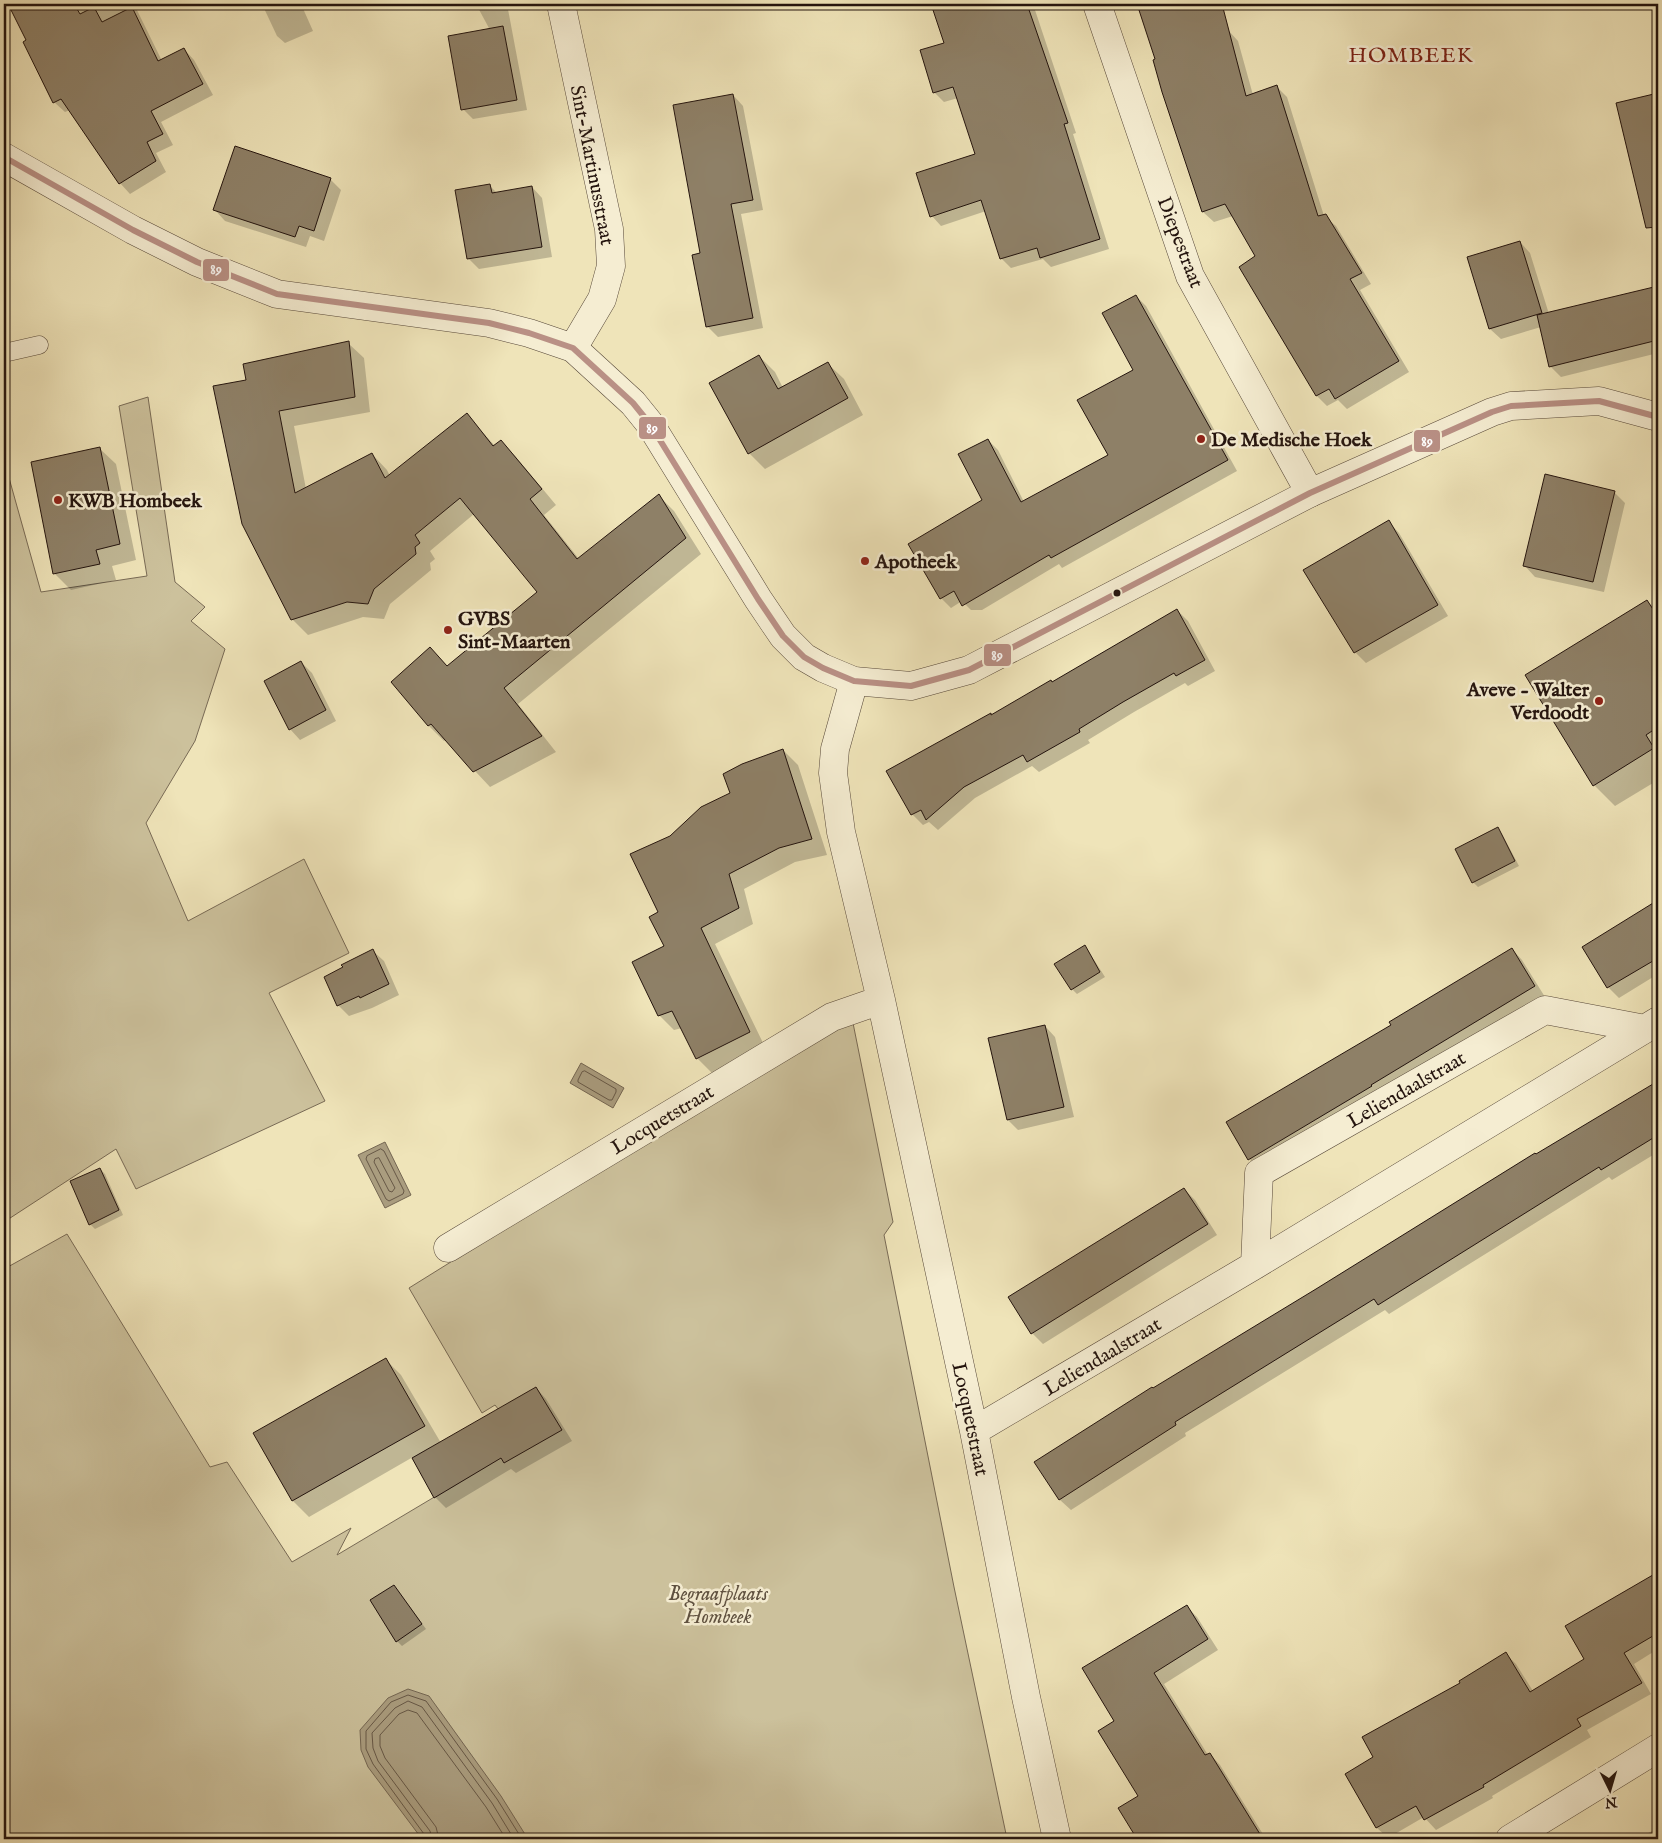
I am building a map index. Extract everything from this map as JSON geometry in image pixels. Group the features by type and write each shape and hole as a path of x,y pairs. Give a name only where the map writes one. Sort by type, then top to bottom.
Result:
{"street":[{"name":"Sint-Martinusstraat","path":"561,4 609,229 611,266 602,299 573,348"},
{"name":"Diepestraat","path":"1097,4 1190,276 1310,494"},
{"path":"4,157 133,230 197,262 277,294 437,318 489,323 529,333 573,348 633,404 650,424 758,599 783,636 804,656 823,668 854,681 910,686 969,670 1310,494 1492,412 1512,406 1599,401 1658,417"},
{"name":"Locquetstraat","path":"854,681 834,749 832,773 841,832 881,1000 974,1431 1026,1697 1057,1839"},
{"name":"Locquetstraat","path":"448,1248 832,1018 881,1000"},
{"name":"Leliendaalstraat","path":"1255,1265 1259,1173 1545,1010 1652,1025"},
{"name":"Leliendaalstraat","path":"974,1431 1255,1265 1652,1025"},
{"path":"1510,1839 1658,1748"}],"lane":[{"path":"4,353 39,345"}],"green space":[{"path":"148,397 175,582 205,607 191,621 225,649 195,741 146,823 188,921 304,859 349,953 269,993 325,1101 136,1189 116,1149 4,1222 4,460 41,592 147,576 119,406"},
{"name":"Begraafplaats Hombeek","path":"851,1013 893,1222 884,1235 954,1587 1006,1834 1009,1839 4,1839 4,1264 6,1268 67,1234 210,1467 227,1462 292,1562 351,1528 337,1555 525,1443 495,1405 482,1413 409,1288"}],"water":[{"path":"581,1063 624,1088 613,1108 570,1083"},
{"path":"385,1142 411,1195 385,1208 358,1155"},
{"path":"408,1689 429,1696 501,1796 528,1839 422,1839 368,1767 361,1750 360,1730 388,1698"}],"building":[{"path":"8,4 74,4 80,14 94,7 102,22 132,7 158,61 184,48 203,84 151,111 163,134 147,142 156,161 119,184 61,99 53,103 23,42 26,40"},
{"path":"931,4 1027,4 1068,123 1064,124 1100,239 1040,258 1037,248 1000,259 981,200 930,217 916,173 975,154 953,87 933,93 920,50 944,43"},
{"path":"1137,4 1222,4 1246,96 1277,85 1318,216 1326,214 1362,273 1350,279 1399,361 1335,399 1329,389 1316,396 1239,267 1255,256 1225,204 1202,212 1162,92 1153,60 1155,59"},
{"path":"503,26 517,100 461,110 448,36"},
{"path":"1658,93 1658,227 1646,228 1616,103"},
{"path":"733,94 753,200 731,204 753,318 706,327 692,255 700,253 673,105"},
{"path":"235,146 331,178 314,231 299,226 295,237 213,210"},
{"path":"490,184 492,193 532,186 542,247 467,259 455,190"},
{"path":"1520,241 1542,313 1489,329 1467,257"},
{"path":"1658,286 1658,340 1549,367 1537,315"},
{"path":"1136,295 1228,460 1051,558 1049,555 962,606 954,591 940,599 908,544 982,500 958,454 988,439 1021,502 1108,455 1077,400 1133,370 1102,313"},
{"path":"349,341 355,397 279,411 295,493 372,453 385,478 467,413 493,446 501,440 542,489 530,499 577,559 659,494 686,538 504,688 542,736 473,772 431,724 428,726 391,682 430,647 447,666 537,592 460,498 415,535 420,543 415,547 416,554 374,589 368,604 347,602 291,620 242,524 213,386 246,380 243,364"},
{"path":"759,355 778,389 828,362 848,398 748,454 709,383"},
{"name":"KWB Hombeek","path":"100,447 120,544 96,550 100,564 53,574 31,462"},
{"path":"1545,474 1615,491 1593,582 1523,566"},
{"path":"1389,520 1438,605 1354,653 1303,570"},
{"name":"Aveve - Walter Verdoodt","path":"1647,600 1658,617 1658,727 1646,735 1654,748 1593,786 1525,675"},
{"path":"1177,609 1205,660 1176,676 1174,673 1123,702 1079,729 1080,732 1027,762 1023,755 964,787 926,820 921,810 911,815 886,771 991,713 991,715 1051,680 1052,682"},
{"path":"301,661 326,710 289,730 264,681"},
{"path":"783,749 812,839 779,848 729,874 739,908 701,928 750,1032 696,1059 672,1011 658,1016 632,962 664,946 649,917 658,912 630,854 670,836 701,807 730,793 723,774 742,764"},
{"path":"1498,827 1515,861 1472,883 1455,849"},
{"path":"1658,900 1658,958 1607,988 1582,947"},
{"path":"1085,945 1100,972 1071,990 1054,964"},
{"path":"1512,948 1535,986 1248,1160 1226,1122 1391,1025 1389,1022"},
{"path":"373,949 389,984 360,998 359,996 337,1006 324,977 343,967 341,965"},
{"path":"1045,1025 1064,1107 1007,1120 988,1038"},
{"path":"1658,1081 1658,1135 1601,1170 1599,1167 1378,1305 1374,1299 1175,1422 1176,1425 1059,1500 1034,1462 1152,1387 1316,1289 1535,1153"},
{"path":"100,1168 119,1210 89,1225 70,1181"},
{"path":"1184,1188 1208,1224 1031,1334 1008,1297"},
{"path":"386,1358 425,1426 292,1501 253,1433"},
{"path":"536,1387 562,1430 504,1463 501,1458 434,1498 412,1458"},
{"path":"1658,1572 1658,1633 1624,1653 1642,1683 1577,1719 1581,1726 1483,1785 1484,1787 1424,1820 1416,1806 1376,1828 1345,1774 1373,1757 1362,1737 1460,1683 1459,1681 1506,1652 1530,1692 1584,1659 1565,1626"},
{"path":"394,1585 422,1624 396,1642 370,1600"},
{"path":"1187,1605 1208,1639 1154,1673 1205,1755 1210,1753 1263,1839 1137,1839 1118,1808 1138,1796 1098,1731 1114,1721 1082,1668"}],"transit line":[{"name":"89","path":"4,157 133,230 197,262 277,294 489,323 529,333 573,348 633,403 650,424 758,599 783,636 804,657 823,668 854,681 911,686 969,670 1310,493 1492,412 1511,406 1599,401 1658,417"}],"place":[{"name":"De Medische Hoek","path":"1201,439"},
{"name":"KWB Hombeek","path":"58,500"},
{"name":"Apotheek","path":"865,561"},
{"name":"GVBS Sint-Maarten","path":"448,630"},
{"name":"Aveve - Walter Verdoodt","path":"1599,701"}],"district":[{"name":"HOMBEEK","path":"1411,54"}]}
